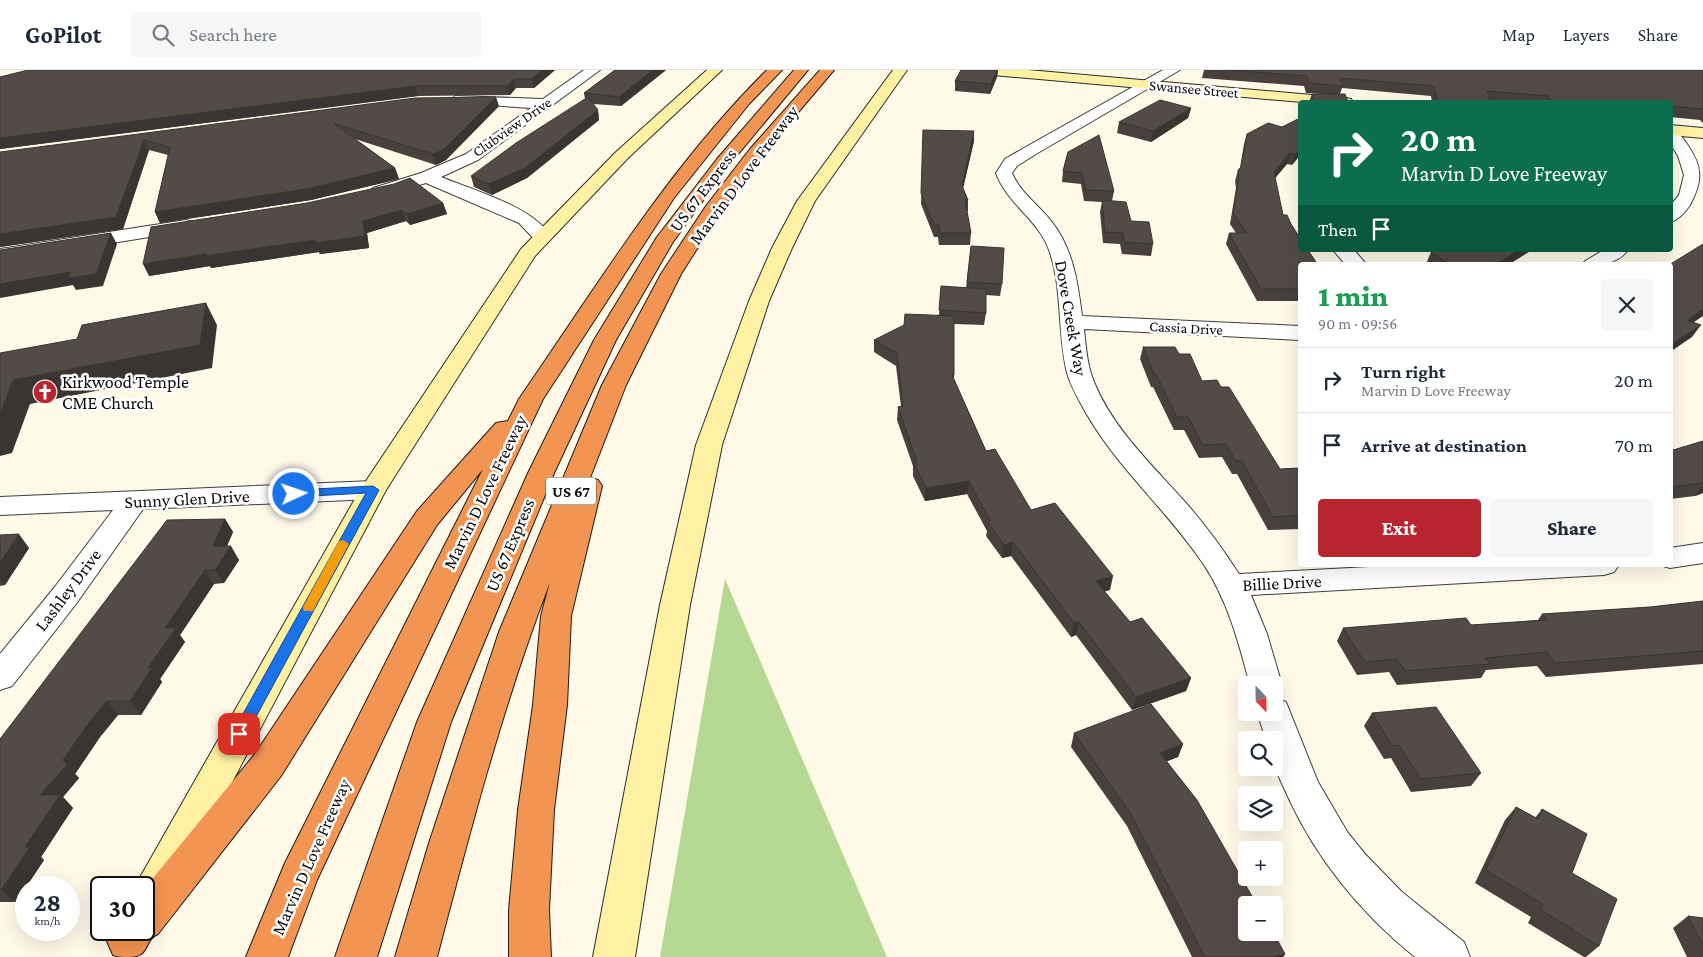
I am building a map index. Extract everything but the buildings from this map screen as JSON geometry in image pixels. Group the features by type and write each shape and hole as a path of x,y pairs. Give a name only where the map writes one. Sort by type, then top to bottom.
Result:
{"highway":[{"name":"Marvin D Love Freeway","path":"416,957 448,843 515,632 614,385 671,274 715,206 756,152 805,71"},
{"name":"Marvin D Love Freeway","path":"267,957 299,876 531,399 667,196 705,147 744,101 805,71"},
{"name":"US 67 Express","path":"356,957 434,722 542,471 604,340 664,241 723,162 805,71"},
{"path":"530,957 529,910 536,810 550,705 556,616 614,385"},
{"path":"155,904 268,765 427,518 531,399"}],"main road":[{"path":"155,891 373,490 528,253 542,236 622,155 715,70"},
{"path":"614,957 675,606 709,445 760,301 782,248 806,201 900,70"},
{"name":"Swansee Street","path":"981,70 1324,100"},
{"path":"1673,132 1703,133"}],"street":[{"name":"Clubview Drive","path":"362,196 427,177 472,157 593,70"},
{"name":"Dove Creek Way","path":"1173,70 1030,151 1011,163 1004,173 1006,183 1043,221 1055,240 1061,258 1072,322 1075,362 1084,388 1096,410 1147,477 1206,548 1231,585 1253,639 1263,676"},
{"path":"444,100 492,100 545,104"},
{"path":"1673,136 1691,161 1694,182 1684,204 1673,214"},
{"path":"427,177 515,214 525,220 542,236"},
{"path":"0,255 204,223"},
{"path":"1344,252 1354,262"},
{"path":"1597,262 1615,252"},
{"name":"Cassia Drive","path":"1072,322 1298,333"},
{"name":"Sunny Glen Drive","path":"0,506 373,490"},
{"name":"Lashley Drive","path":"0,677 65,596 134,501"},
{"path":"1673,558 1703,553"},
{"name":"Billie Drive","path":"1231,585 1567,567"},
{"path":"1277,721 1287,753 1308,802 1338,850 1388,906 1448,957"}],"green space":[{"path":"725,579 887,957 660,957"}],"slow traffic":[{"path":"309,607 343,544"}],"place":[{"name":"Kirkwood Temple CME Church","path":"45,392"}],"route":[{"path":"239,734 373,490 294,494"}]}
